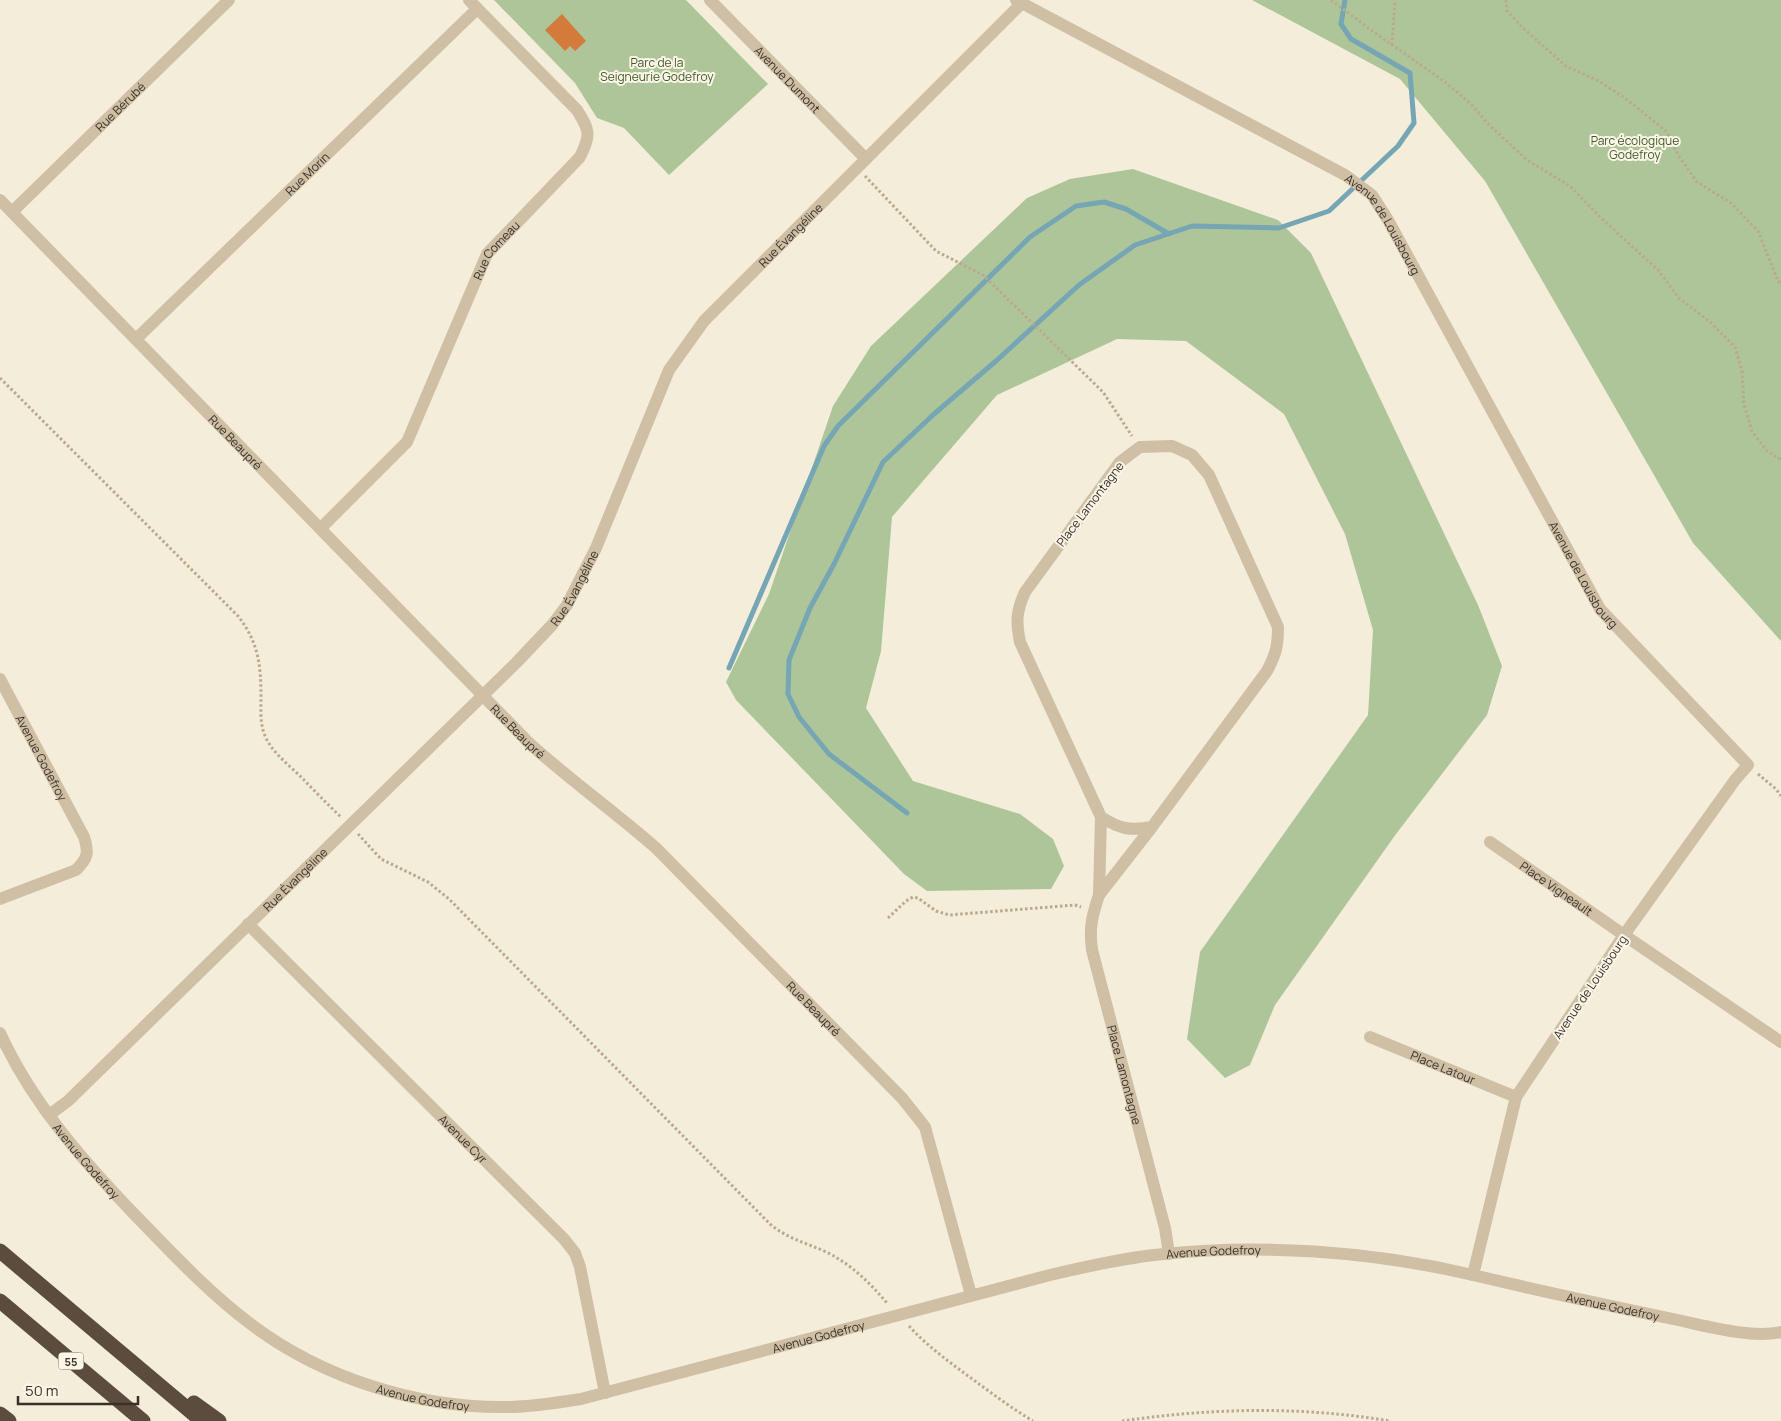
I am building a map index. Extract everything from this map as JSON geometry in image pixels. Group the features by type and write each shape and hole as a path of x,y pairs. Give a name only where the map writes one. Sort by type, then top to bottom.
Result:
{"highway":[{"path":"0,1251 202,1421"},
{"name":"55","path":"0,1301 143,1421"},
{"path":"111,1344 219,1421"},
{"path":"0,1414 9,1421"}],"street":[{"name":"Rue Bérubé","path":"12,212 229,0"},
{"name":"Avenue Dumont","path":"710,0 861,163"},
{"name":"Rue Évangéline","path":"49,1115 68,1100 552,625 567,605 596,548 669,370 704,321 1019,2"},
{"name":"Avenue de Louisbourg","path":"1019,2 1346,175 1372,195 1388,220 1600,609 1748,765 1735,780 1624,935 1516,1097 1473,1275"},
{"name":"Rue Morin","path":"136,339 473,4"},
{"name":"Rue Comeau","path":"321,528 407,442 487,254 580,157 588,140 587,127 577,110 473,4"},
{"name":"Rue Beaupré","path":"0,200 530,743 554,765 624,819 656,848 898,1094 925,1127 971,1295"},
{"name":"Place Lamontagne","path":"1098,895 1152,827 1267,671 1275,657 1278,644 1278,627 1209,475 1192,455 1172,446 1140,447 1120,462 1025,592 1018,609 1017,625 1020,642 1101,817 1098,895 1091,918 1090,932 1092,950 1165,1228 1169,1254"},
{"name":"Avenue Godefroy","path":"0,679 84,837 88,849 85,861 76,870 0,899"},
{"path":"1101,817 1115,826 1129,829 1152,827"},
{"name":"Place Vigneault","path":"1490,842 1624,935"},
{"name":"Avenue Cyr","path":"248,924 557,1232 575,1253 580,1267 605,1393"},
{"path":"1624,935 1781,1042"},
{"name":"Avenue Godefroy","path":"0,1033 24,1079 73,1147 103,1181 204,1285 253,1326 287,1348 346,1376 387,1390 426,1399 466,1405 505,1407 540,1405 605,1393 971,1295 1081,1268 1125,1259 1236,1250 1307,1252 1370,1258 1473,1275 1565,1297 1721,1328 1752,1333 1781,1332"},
{"name":"Place Latour","path":"1370,1037 1516,1097"}],"path":[{"path":"1331,0 1445,82 1470,103 1488,124 1526,160 1570,186 1600,217 1658,270 1679,298 1710,322 1735,347 1742,371 1744,404 1752,431 1766,450 1781,460"},
{"path":"1392,45 1395,0"},
{"path":"1506,0 1507,11 1523,28 1567,67 1597,80 1625,98 1667,132 1678,155 1697,182 1730,203 1758,231 1778,281 1781,283"},
{"path":"861,163 936,251 983,275 1103,392 1140,447"},
{"path":"0,378 246,626 253,639 259,659 261,724 266,739 282,759 336,812"},
{"path":"1768,782 1781,796"},
{"path":"362,838 381,859 428,882 449,899 771,1225 784,1234 824,1251 845,1263 863,1277 888,1305"},
{"path":"888,918 906,901 914,897 936,911 949,915 1075,905"},
{"path":"908,1326 950,1362 1003,1402 1033,1421"},
{"path":"1122,1421 1211,1411 1273,1410 1330,1413 1390,1421"}],"green space":[{"name":"Parc de la Seigneurie Godefroy","path":"494,0 686,0 768,84 669,175 624,128 597,118 575,83"},
{"name":"Parc écologique Godefroy","path":"1252,0 1781,0 1781,641 1693,543 1485,181 1400,79"},
{"path":"1133,169 1278,220 1311,253 1478,605 1502,666 1487,715 1396,834 1275,1005 1250,1065 1225,1078 1187,1039 1200,952 1368,715 1373,630 1345,534 1284,414 1186,341 1117,339 997,395 892,517 881,651 866,708 913,781 1020,814 1053,839 1064,866 1051,889 927,891 904,874 736,700 726,682 769,594 833,406 871,346 1027,198 1070,179"}],"building":[{"path":"562,14 586,41 575,51 570,46 565,51 545,30"}],"waterway":[{"path":"907,813 829,754 799,717 788,694 789,660 810,608 834,564 883,462 1079,285 1135,245 1192,226 1279,228 1329,211 1398,146 1414,123 1410,73 1351,39 1341,24 1345,0"},
{"path":"729,668 824,446 838,426 1030,237 1076,206 1104,202 1126,209 1169,234"}]}
